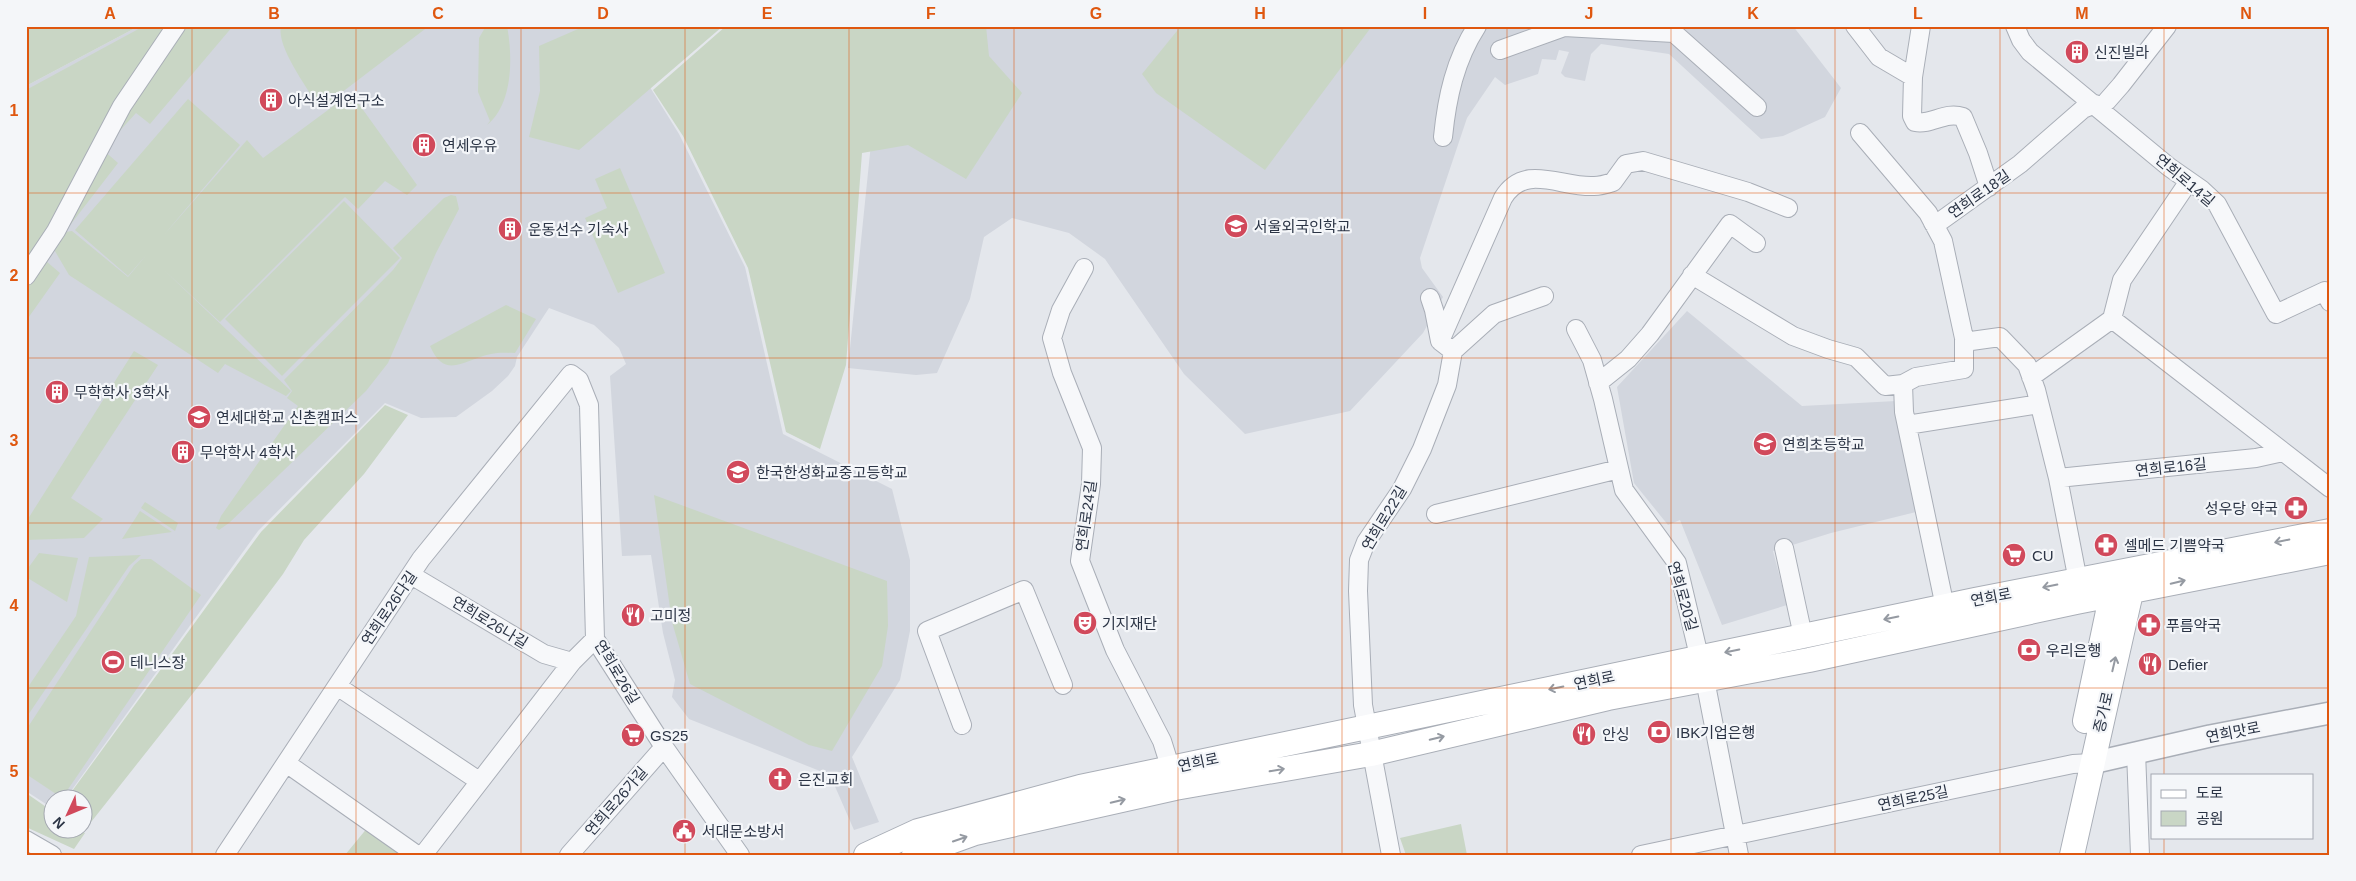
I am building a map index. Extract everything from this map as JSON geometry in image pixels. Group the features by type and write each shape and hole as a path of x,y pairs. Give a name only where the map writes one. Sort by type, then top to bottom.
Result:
{"main road":[{"name":"연희로","path":"2123,583 2330,531"},
{"name":"연희로","path":"866,855 918,831 1080,787 1174,778 1371,754 1555,710 1702,668 1804,636 1945,607 2077,591 2330,552"},
{"name":"증가로","path":"2072,855 2085,763 2123,583"},
{"name":"연희로","path":"914,855 975,834 1174,778 1367,727 1702,668 1809,660 2077,591"},
{"name":"증가로","path":"2056,855 2085,763"}],"street":[{"path":"26,276 56,231 122,106 176,26"},
{"path":"1443,137 1448,96 1458,63 1477,26"},
{"path":"1855,26 1879,57 1913,77"},
{"path":"1921,26 1913,77 1912,116 1915,122 1923,123 1953,114 1963,117 1978,153 1989,187"},
{"name":"연희로14길","path":"2015,26 2021,40 2030,52 2101,102 2169,167 2217,204 2276,314 2328,294"},
{"name":"연희로18길","path":"1903,384 1916,377 1964,369 1964,342 1943,242 1933,223 1942,220 2020,164 2083,109 2101,102 2121,85 2167,26"},
{"path":"1500,50 1564,27 1674,33 1758,107"},
{"path":"1860,133 1928,213 1933,223"},
{"path":"1446,346 1503,198 1509,187 1521,182 1534,178 1594,186 1613,182 1626,164 1643,161 1748,192 1788,208"},
{"path":"2031,377 2112,319 2122,280 2189,181"},
{"path":"1598,383 1628,359 1650,334 1730,224 1756,243"},
{"name":"연희로24길","path":"1084,268 1061,310 1052,338 1062,373 1092,448 1091,484 1080,562 1115,650 1162,741 1174,778"},
{"path":"1692,275 1793,336 1856,357 1885,386 1903,384 1906,425 1945,607"},
{"path":"1446,346 1494,314 1544,296"},
{"name":"연희로22길","path":"1371,754 1362,676 1358,591 1359,560 1366,542 1402,489 1422,449 1447,385 1446,346 1430,298"},
{"path":"2112,319 2330,488"},
{"name":"연희로20길","path":"1576,330 1592,360 1624,490 1677,563 1702,668"},
{"path":"1964,342 2000,337 2027,365 2058,478 2077,591"},
{"name":"연희로26다길","path":"225,855 421,559 571,374"},
{"name":"연희로26길","path":"571,374 579,380 589,405 594,639 664,747 740,855"},
{"path":"1906,425 2039,404"},
{"name":"연희로16길","path":"2058,478 2256,458 2282,452"},
{"path":"1436,514 1619,469"},
{"path":"1784,548 1804,636"},
{"name":"연희로26나길","path":"411,575 544,654 572,662"},
{"path":"962,725 927,631 1024,590 1063,685"},
{"path":"423,855 572,662 594,639"},
{"path":"1702,668 1739,855"},
{"path":"337,686 479,781"},
{"name":"연희맛로","path":"2085,763 2330,713"},
{"name":"연희로26가길","path":"569,855 664,747"},
{"path":"2136,752 2140,855"},
{"path":"1371,754 1391,855"},
{"path":"286,763 417,855"},
{"name":"연희로25길","path":"1641,855 2085,763"},
{"path":"26,840 52,855"}],"shaded area":[{"name":"연세대학교 신촌캠퍼스","path":"139,26 700,26 648,84 679,134 745,267 783,434 892,489 910,560 910,631 900,680 852,757 879,822 854,830 830,775 689,719 672,697 675,680 663,633 651,555 622,556 610,376 626,364 619,348 594,325 549,308 517,357 515,366 508,376 492,391 456,417 421,418 385,403 258,531 73,788 42,788 42,801 26,791 26,86"},
{"name":"서울외국인학교","path":"848,26 1793,26 1841,88 1825,117 1783,136 1761,139 1669,54 1601,44 1591,54 1585,81 1565,77 1561,73 1569,52 1559,50 1556,60 1542,59 1538,74 1505,85 1495,77 1467,118 1420,258 1422,268 1443,297 1423,333 1350,411 1245,434 1184,374 1105,259 1069,233 1012,218 984,237 970,299 937,373 916,375 848,368 881,46"},
{"name":"연희초등학교","path":"1687,311 1802,406 1896,401 1916,512 1831,533 1773,551 1787,605 1722,625 1680,520 1668,525 1634,483 1617,387"}],"green space":[{"path":"26,26 139,26 26,86"},
{"path":"144,26 161,26 167,32 26,270 26,90"},
{"path":"180,26 233,26 150,124 136,113 106,146"},
{"path":"281,26 429,26 320,109 288,56 283,45"},
{"path":"486,26 507,26 510,52 509,79 506,93 496,116 487,125 490,121 478,92 479,38"},
{"path":"585,26 723,26 579,150 529,137 540,91 539,46"},
{"path":"726,26 986,26 989,56 1022,93 966,179 908,145 862,153 846,365 820,449 786,432 748,268 683,136 653,90"},
{"path":"1181,26 1372,26 1265,170 1156,93 1142,74"},
{"path":"351,93 417,185 407,195 385,181 358,209 345,197 220,322 164,270 291,391 286,396 225,364 218,373 69,275 52,246 58,233 72,231 128,277 147,254 128,276 75,230 188,99 240,145 163,236 247,140 263,158"},
{"path":"102,149 118,163 71,224 60,227"},
{"path":"620,168 665,273 618,293 585,218 607,208 595,179"},
{"path":"451,195 456,196 459,209 436,253 388,363 366,391 229,523 219,530 216,528 221,516 298,406 287,398 292,391 284,380 393,270 402,258 393,248 444,198"},
{"path":"344,201 400,258 282,376 225,319"},
{"path":"46,261 60,273 26,321 26,289"},
{"path":"506,305 536,319 515,353 491,354 456,365 442,363 436,357 430,346"},
{"path":"134,351 158,365 71,498 103,519 84,538 26,540 26,522"},
{"path":"385,405 408,415 364,474 304,540 283,574 205,678 92,821 92,788 74,788 261,532"},
{"path":"654,495 887,581 888,626 882,666 832,751 809,745 690,684 672,622"},
{"path":"145,502 178,523 175,531 141,508"},
{"path":"140,511 172,532 122,539"},
{"path":"39,553 78,558 67,602 26,577 26,571"},
{"path":"141,555 129,566 26,718 26,690 76,616 89,557"},
{"name":"테니스장","path":"141,559 151,559 201,595 69,788 47,788 26,774 26,730 134,565"},
{"path":"26,793 42,804 42,834 26,827"},
{"path":"1461,824 1467,855 1406,855 1400,838"},
{"path":"368,827 405,855 345,855"},
{"path":"50,838 82,838 74,849"}],"place":[{"name":"신진빌라","path":"2077,52"},
{"name":"아식설계연구소","path":"271,100"},
{"name":"연세우유","path":"424,145"},
{"name":"서울외국인학교","path":"1236,226"},
{"name":"운동선수 기숙사","path":"510,229"},
{"name":"무학학사 3학사","path":"57,392"},
{"name":"연세대학교 신촌캠퍼스","path":"199,417"},
{"name":"연희초등학교","path":"1765,444"},
{"name":"무악학사 4학사","path":"183,452"},
{"name":"한국한성화교중고등학교","path":"738,472"},
{"name":"성우당 약국","path":"2296,508"},
{"name":"셀메드 기쁨약국","path":"2106,545"},
{"name":"CU","path":"2014,555"},
{"name":"고미정","path":"633,615"},
{"name":"기지재단","path":"1085,623"},
{"name":"푸름약국","path":"2149,625"},
{"name":"우리은행","path":"2029,650"},
{"name":"테니스장","path":"113,662"},
{"name":"Defier","path":"2150,664"},
{"name":"IBK기업은행","path":"1659,732"},
{"name":"안싱","path":"1584,734"},
{"name":"GS25","path":"633,735"},
{"name":"은진교회","path":"780,779"},
{"name":"서대문소방서","path":"684,831"}]}
